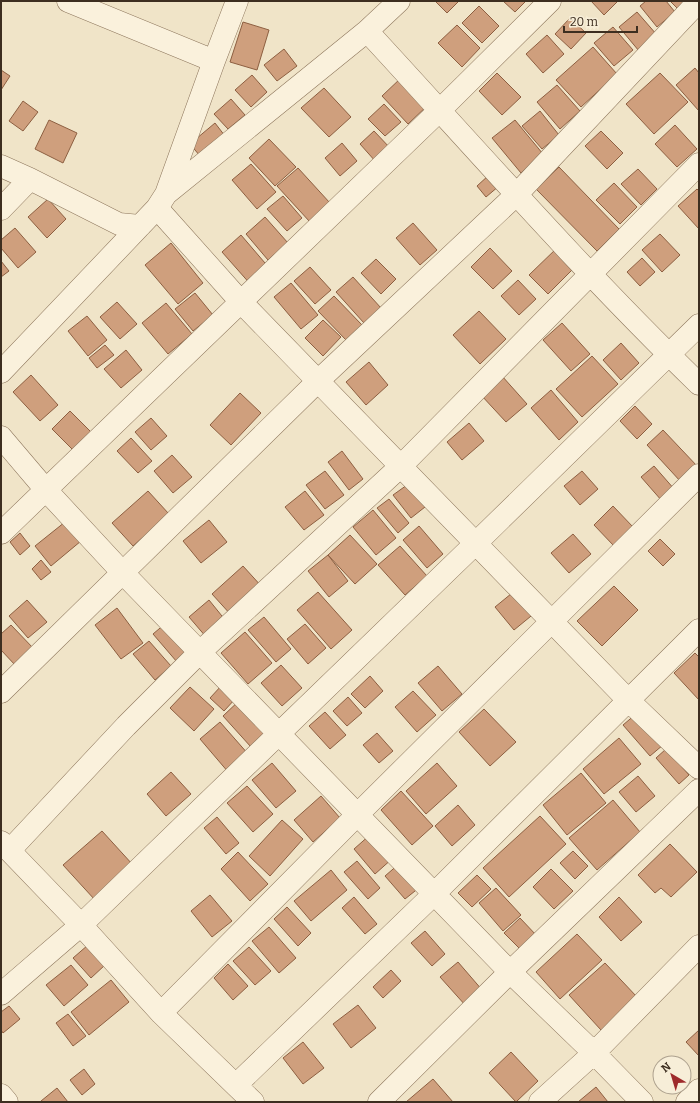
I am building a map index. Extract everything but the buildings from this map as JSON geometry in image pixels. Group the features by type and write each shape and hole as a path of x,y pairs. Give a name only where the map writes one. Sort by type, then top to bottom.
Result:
{"street":[{"path":"68,1 214,61"},
{"path":"161,201 237,1"},
{"path":"1,372 140,226 161,201 368,31 399,1"},
{"path":"1,533 440,110 550,1"},
{"path":"1,692 319,380 517,194 699,1"},
{"path":"368,31 591,273 669,355 699,384"},
{"path":"253,1102 161,1013 81,925 5,846 200,652 401,466 699,164"},
{"path":"1,166 119,224 140,226"},
{"path":"1,209 30,179"},
{"path":"161,201 241,302 319,380 628,700 699,768"},
{"path":"1,994 81,925 278,733 476,544 699,325"},
{"path":"1,437 46,490 122,572 510,972 594,1053 642,1102"},
{"path":"161,1013 357,815 699,475"},
{"path":"236,1085 434,894 699,630"},
{"path":"379,1102 510,972 699,790"},
{"path":"540,1102 594,1053 699,946"},
{"path":"687,1102 699,1090"},
{"path":"1,1095 7,1102"}]}
